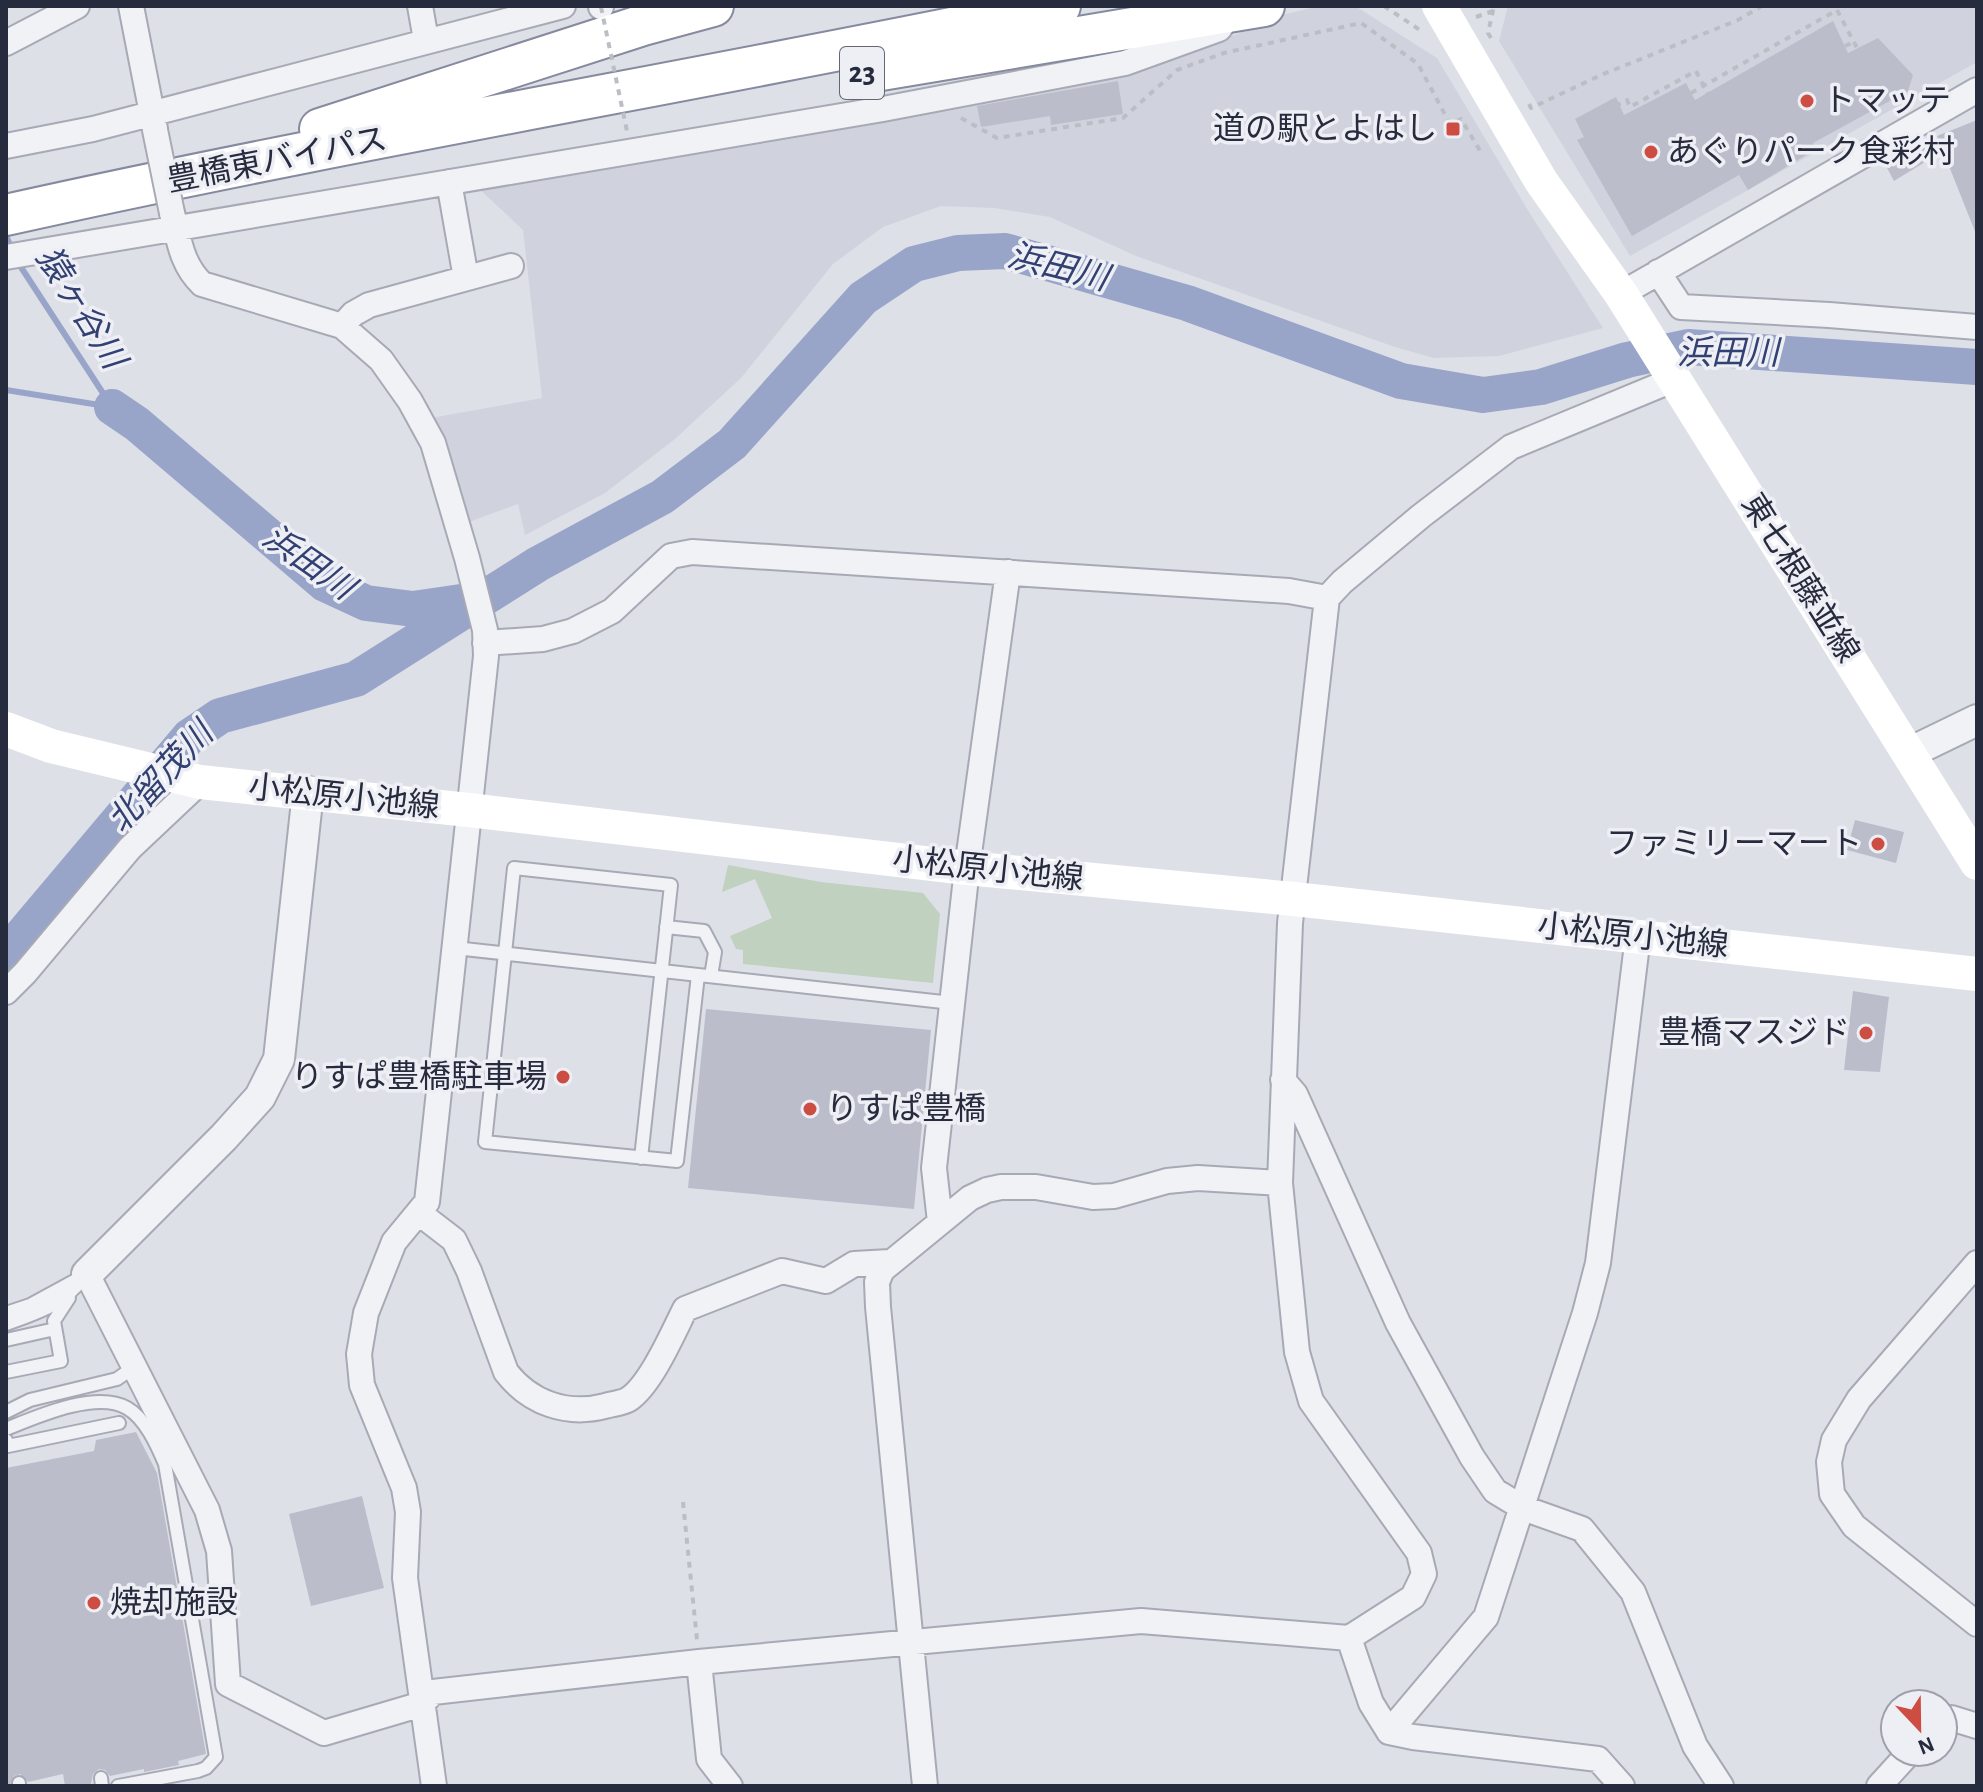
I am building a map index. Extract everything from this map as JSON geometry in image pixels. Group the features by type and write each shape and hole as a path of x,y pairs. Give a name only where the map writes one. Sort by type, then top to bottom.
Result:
{"highway":[{"name":"23","path":"14,213 289,139 643,25 713,6"},
{"name":"豊橋東バイパス","path":"548,105 928,6"},
{"name":"豊橋東バイパス","path":"14,213 548,105 866,47 1060,6"},
{"name":"23","path":"488,117 605,113 1249,9"}],"main road":[{"name":"東七根藤並線","path":"1439,6 1541,181 1621,294 1977,863"},
{"name":"東七根藤並線","path":"1453,6 1466,21 1538,139 1599,245 1621,294"},
{"name":"小松原小池線","path":"6,729 51,746 194,780 967,868 1294,899 1977,974"}],"street":[{"path":"131,6 174,221 190,273 202,284 342,326 381,360 410,401 433,443 467,558 485,636 486,656 427,1202 394,1242 366,1313 359,1354 362,1385 404,1488 408,1512 405,1578 434,1786"},
{"path":"420,6 426,40"},
{"path":"6,146 93,129 154,122 426,40 563,6"},
{"path":"6,43 63,9"},
{"path":"6,257 174,221 449,182 629,143 883,109 1125,63 1219,29 1249,9"},
{"path":"1621,294 1977,90"},
{"path":"449,182 466,278"},
{"path":"342,326 353,314 369,305 511,266"},
{"path":"1658,272 1681,307 1977,327"},
{"path":"308,792 279,1059 260,1097 80,1283 134,1367 207,1510 219,1551 228,1684 324,1733 422,1704 433,1692 699,1662 1141,1621 1349,1638 1413,1597 1424,1574 1419,1553 1311,1401 1297,1352 1280,1183 1290,923 1327,598 1421,516 1511,447 1675,379"},
{"path":"485,636 543,639 573,631 612,611 671,556 692,552 1289,591 1327,598"},
{"path":"940,1222 934,1168 967,868 1008,572"},
{"path":"1909,753 1977,720"},
{"path":"6,992 130,848 194,780"},
{"path":"1389,1732 1486,1617 1585,1313 1598,1263 1638,936"},
{"path":"1283,1080 1295,1094 1398,1323 1472,1457 1495,1491 1523,1508 1582,1529 1633,1592 1695,1746 1721,1786"},
{"path":"925,1786 878,1307 877,1282 882,1270 970,1198 1001,1187 1036,1187 1093,1197 1114,1196 1167,1181 1198,1178 1280,1183"},
{"path":"419,1213 454,1240 469,1271 506,1372 516,1386 536,1400 562,1408 590,1410 629,1399 655,1368 685,1309 782,1271 826,1281 854,1264 890,1262"},
{"path":"1977,1263 1859,1399 1834,1440 1829,1462 1832,1494 1854,1526 1977,1624"},
{"path":"1349,1638 1371,1703 1389,1732 1598,1759 1622,1786"},
{"path":"699,1662 709,1759 730,1786"},
{"path":"1879,1786 1895,1768"}],"lane":[{"path":"641,1158 671,885 514,868 485,1142 641,1158 677,1161 698,975"},
{"path":"666,927 704,931 715,952 711,976"},
{"path":"455,948 952,1003"},
{"path":"6,1313 80,1283"},
{"path":"6,1324 37,1313 80,1283"},
{"path":"6,1372 61,1361 54,1321 80,1283"},
{"path":"6,1340 55,1329"},
{"path":"6,1412 30,1400 117,1379 134,1367"},
{"path":"6,1429 50,1411 101,1402 127,1408 148,1432 165,1464 207,1726 216,1757 206,1768 118,1786"},
{"path":"6,1440 8,1446 119,1423"}],"path":[{"path":"601,6 629,143"},
{"path":"1494,6 1488,33 1495,46"},
{"path":"1524,96 1531,108 1601,75 1738,20 1762,6"},
{"path":"1691,93 1837,10 1857,48"},
{"path":"961,118 997,138 1123,118 1177,70 1224,53 1361,23 1418,64 1450,124 1461,119 1482,154"},
{"path":"1845,46 1854,42"},
{"path":"1583,122 1627,100 1630,107 1696,71 1719,116"},
{"path":"683,1502 699,1662"}],"shaded area":[{"name":"道の駅とよはし","path":"1320,6 1355,6 1437,58 1603,328 1499,356 1434,358 1136,256 1050,217 994,208 941,206 883,227 833,264 741,378 675,439 605,493 525,535 518,504 469,522 448,445 431,418 542,398 523,230 476,186 1128,73 1240,33 1260,20"},
{"name":"道の駅とよはし","path":"1508,6 1977,6 1977,62 1630,256 1499,41"}],"green space":[{"path":"728,865 821,882 923,893 940,914 933,983 743,964 743,950 736,949 730,936 772,918 755,879 722,892"}],"building":[{"path":"1833,21 1848,53 1878,38 1913,75 1908,91 1813,143 1816,149 1748,190 1739,175 1632,236 1577,140 1584,137 1575,119 1616,97 1624,115 1686,83 1695,100"},
{"path":"1118,81 1123,114 1051,125 1050,116 981,127 977,106"},
{"path":"1977,120 1976,234 1943,151 1894,181 1886,166 1937,136"},
{"path":"1855,820 1904,832 1896,863 1847,850"},
{"name":"豊橋マスジド","path":"1853,991 1889,997 1880,1072 1844,1070"},
{"name":"りすぱ豊橋","path":"706,1009 931,1030 914,1209 688,1188"},
{"name":"焼却施設","path":"136,1432 157,1473 206,1754 178,1761 179,1765 144,1772 144,1769 110,1776 99,1769 93,1774 91,1784 79,1786 65,1786 63,1774 28,1782 20,1774 6,1786 6,1468 94,1451 96,1440"},
{"path":"362,1496 384,1588 311,1606 289,1514"}],"waterway":[{"name":"猿ヶ谷川","path":"6,236 13,251"},
{"name":"浜田川","path":"6,954 189,737 220,716 356,679 538,564 662,497 732,444 863,298 914,264 958,253 1005,251 1187,303 1401,381 1483,395 1541,387 1627,360 1688,347 1977,367"},
{"name":"猿ヶ谷川","path":"17,261 112,407"},
{"path":"6,390 112,407"},
{"name":"浜田川","path":"112,407 137,424 325,584 366,603 413,609 468,601"}],"place":[{"name":"トマッテ","path":"1807,101"},
{"name":"道の駅とよはし","path":"1453,129"},
{"name":"あぐりパーク食彩村","path":"1651,152"},
{"name":"ファミリーマート","path":"1878,844"},
{"name":"豊橋マスジド","path":"1866,1033"},
{"name":"りすぱ豊橋駐車場","path":"563,1077"},
{"name":"りすぱ豊橋","path":"810,1109"},
{"name":"焼却施設","path":"94,1603"}],"water label":[{"name":"北留茂川","path":"161,778"}]}
